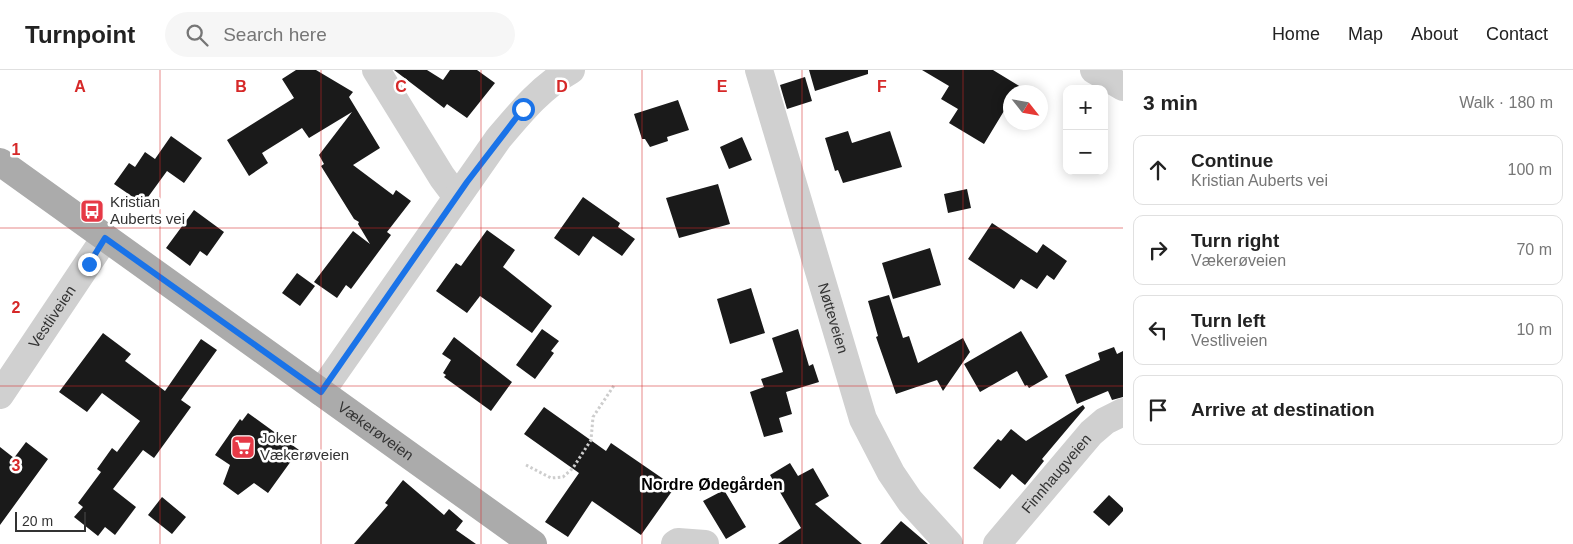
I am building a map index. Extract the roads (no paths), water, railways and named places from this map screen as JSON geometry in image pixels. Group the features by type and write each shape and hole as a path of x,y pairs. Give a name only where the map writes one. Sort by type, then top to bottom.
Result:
{"main road":[{"name":"Vækerøveien","path":"0,162 533,544"}],"street":[{"path":"376,70 442,177 457,197"},
{"path":"321,392 498,139 523,109 550,84 571,70"},
{"name":"Nøtteveien","path":"759,70 863,419 891,473 910,501 949,544"},
{"path":"1094,70 1123,87"},
{"name":"Vestliveien","path":"0,395 105,238"},
{"name":"Finnhaugveien","path":"997,544 1081,442 1106,421 1123,412"},
{"path":"675,544 678,542 705,544"}],"place":[{"name":"Kristian Auberts vei","path":"92,211"},
{"name":"Joker Vækerøveien","path":"243,447"}],"district":[{"name":"Nordre Ødegården","path":"712,484"}]}
